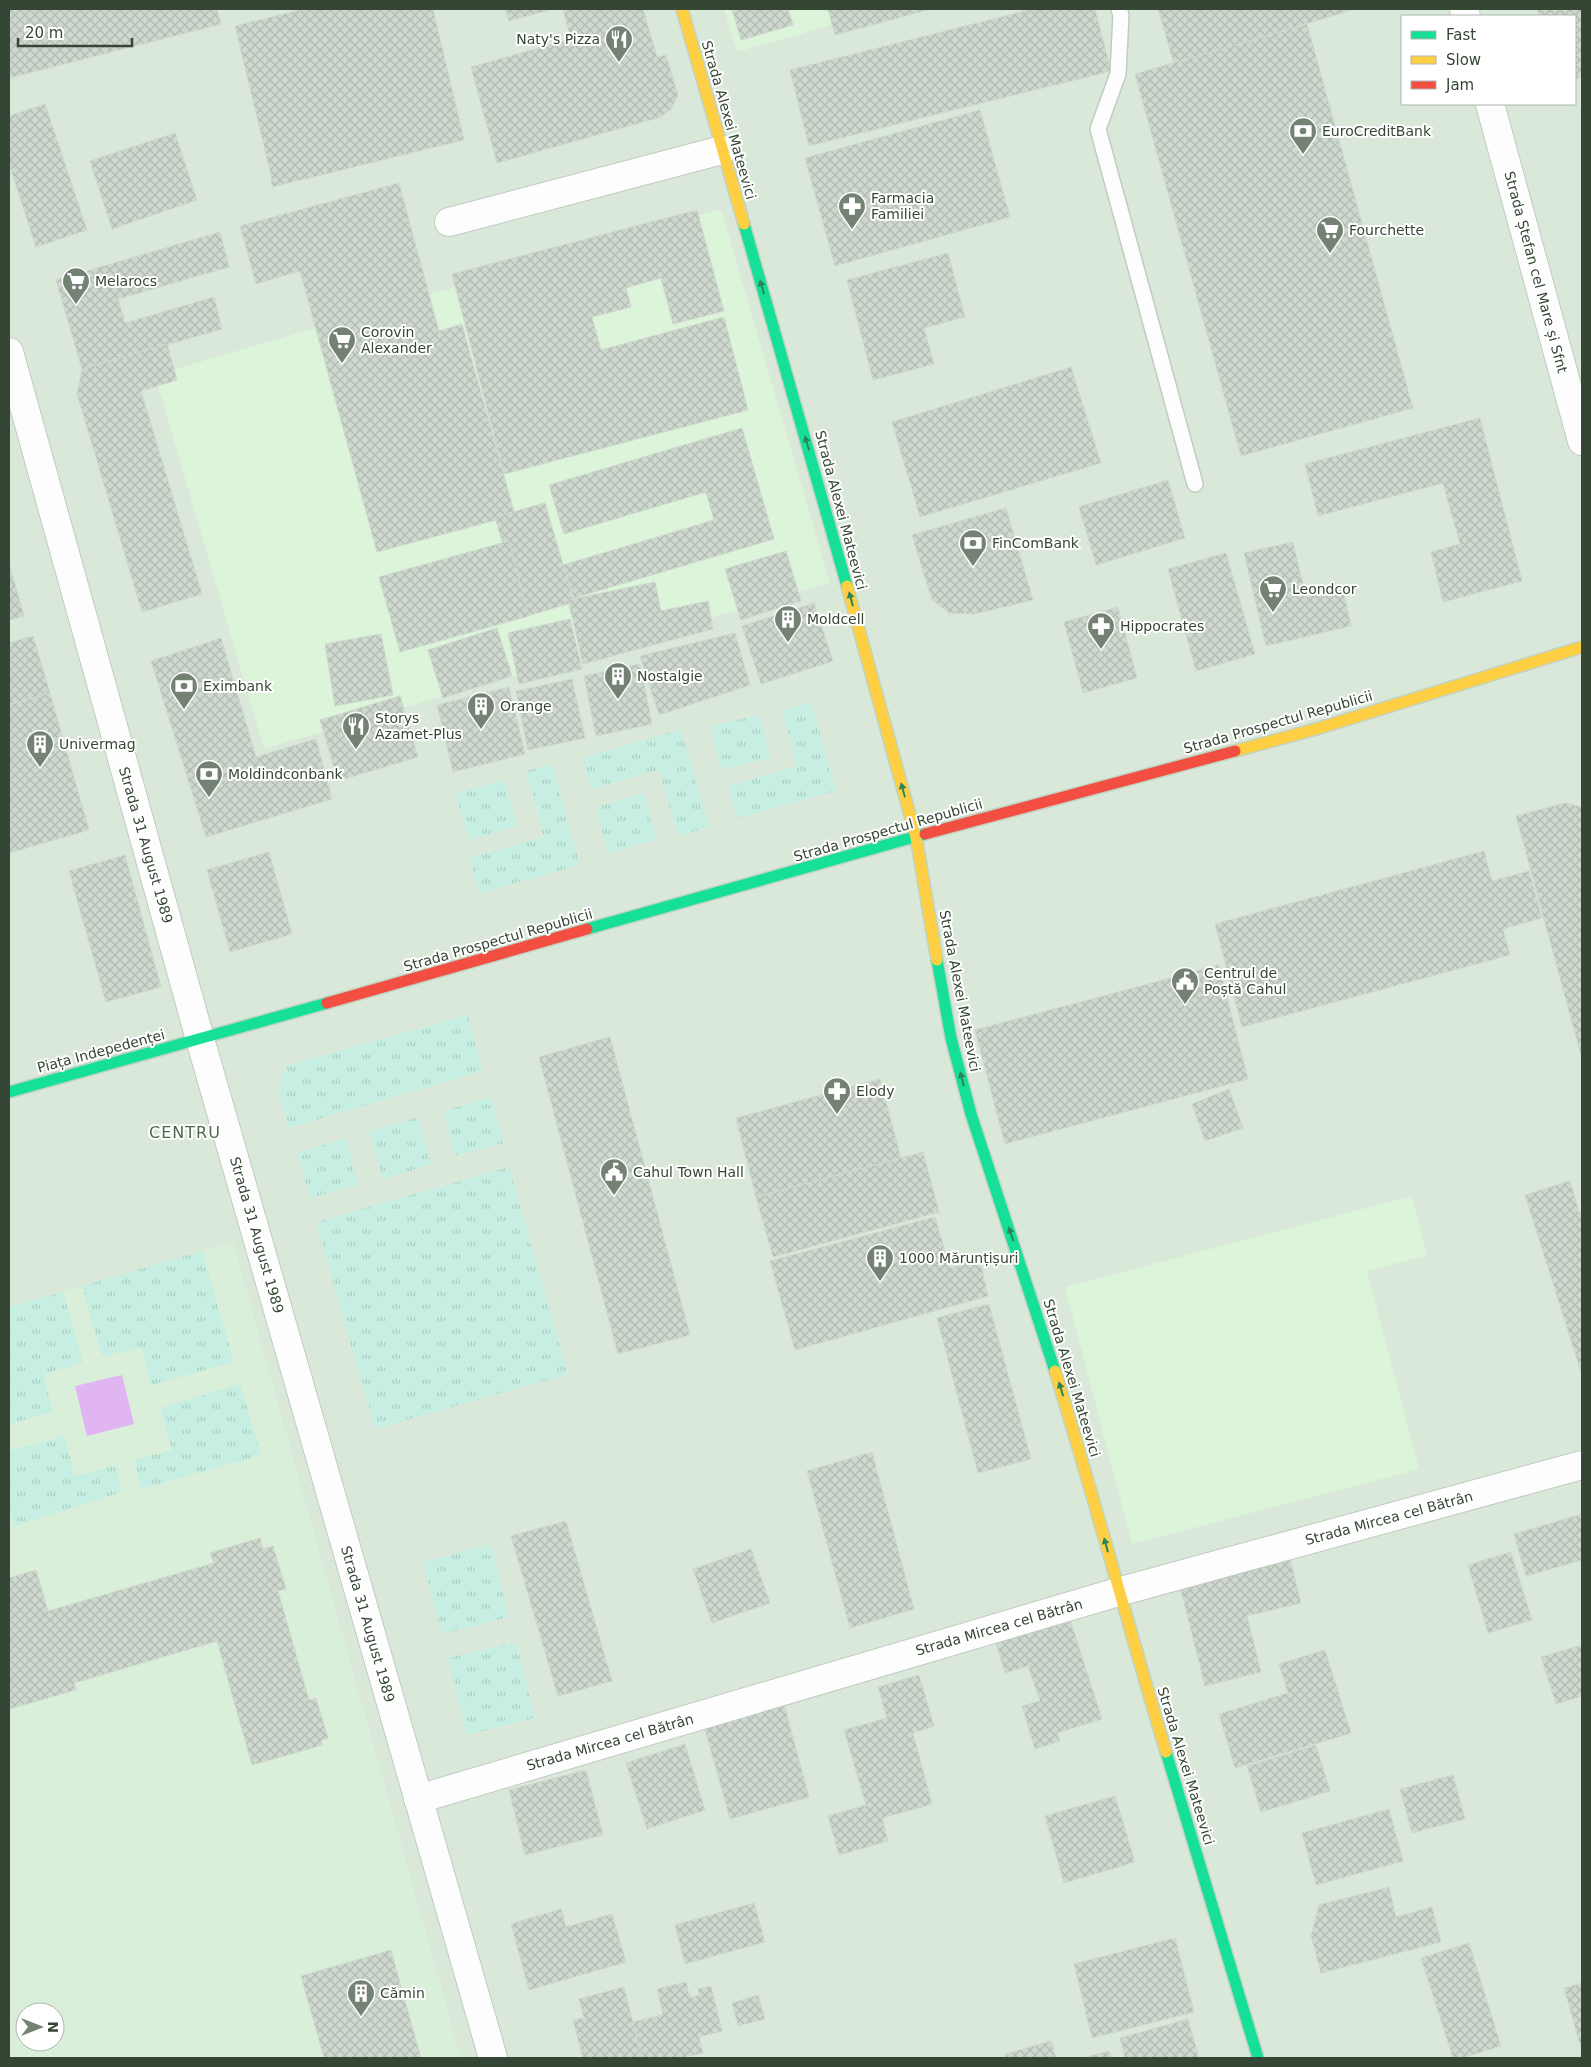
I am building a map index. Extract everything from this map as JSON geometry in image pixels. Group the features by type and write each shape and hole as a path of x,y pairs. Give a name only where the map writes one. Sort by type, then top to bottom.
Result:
{"street":[{"name":"Strada Alexei Mateevici","path":"682,9 808,444 916,837 951,1038 971,1114 1038,1316 1089,1482 1118,1592 1258,2058"},
{"name":"Strada Ștefan cel Mare și Sfnt","path":"1490,105 1582,441"},
{"path":"449,222 722,150"},
{"name":"Strada 31 August 1989","path":"9,352 200,1039 493,2058"},
{"name":"Strada Prospectul Republicii","path":"200,1039 916,837 1316,729 1582,647"},
{"name":"Piața Indepedenței","path":"9,1092 200,1039"},
{"name":"Strada Mircea cel Bătrân","path":"418,1799 1118,1592 1582,1465"}],"lane":[{"path":"1119,9 1121,15 1118,74 1098,129 1195,484"}],"shaded area":[{"path":"9,9 1582,9 1582,2058 9,2058"},
{"path":"724,9 888,9 737,52"},
{"path":"721,209 830,583 264,749 155,375"},
{"path":"1412,1196 1427,1255 1367,1271 1419,1469 1132,1544 1065,1287"},
{"path":"233,1242 461,2058 9,2058 9,1307"},
{"path":"122,1375 134,1424 87,1436 75,1386"}],"green space":[{"path":"811,702 836,791 737,818 728,786 797,766 782,710"},
{"path":"760,715 770,758 721,769 711,726"},
{"path":"681,729 709,827 678,836 659,770 591,789 582,758"},
{"path":"552,764 580,865 479,893 469,858 544,837 526,771"},
{"path":"504,780 517,826 469,840 455,794"},
{"path":"644,793 657,840 608,853 596,807"},
{"path":"468,1015 482,1071 289,1128 280,1095 280,1088 281,1080 289,1065"},
{"path":"491,1097 504,1143 455,1156 443,1111"},
{"path":"418,1117 431,1164 383,1179 369,1132"},
{"path":"346,1139 358,1185 310,1198 297,1152"},
{"path":"509,1167 568,1374 375,1429 316,1222"},
{"path":"202,1251 234,1362 151,1385 141,1347 102,1357 82,1286"},
{"path":"63,1292 83,1363 44,1374 52,1412 9,1424 9,1307"},
{"path":"240,1384 261,1455 141,1489 134,1460 172,1450 160,1408"},
{"path":"64,1436 75,1476 115,1466 122,1492 14,1526 9,1509 9,1451"},
{"path":"491,1544 509,1617 442,1634 423,1562"},
{"path":"516,1642 535,1718 467,1735 448,1658"}],"building":[{"path":"9,9 217,9 221,24 9,78"},
{"path":"304,9 433,9 464,140 272,187 271,175 235,26"},
{"path":"505,9 553,9 509,21"},
{"path":"563,9 643,9 657,57 666,55 678,95 671,109 661,117 497,163 471,67 571,39"},
{"path":"732,9 788,9 793,25 741,40"},
{"path":"828,9 931,9 835,35"},
{"path":"1033,9 1095,9 1111,71 809,146 790,70"},
{"path":"1158,9 1355,9 1174,64"},
{"path":"1537,9 1582,9 1582,77 1576,79 1576,15 1539,15"},
{"path":"1307,24 1413,408 1241,456 1135,74"},
{"path":"45,104 87,230 36,247 9,164 9,116"},
{"path":"980,110 1010,217 835,266 805,158"},
{"path":"175,133 197,200 112,229 90,161"},
{"path":"399,183 439,331 462,324 515,515 377,552 300,271 256,284 240,226"},
{"path":"697,210 724,311 673,324 661,278 626,288 631,307 592,317 601,350 724,317 748,410 504,474 452,274"},
{"path":"220,232 229,267 118,299 125,323 214,297 222,329 82,369 56,280"},
{"path":"948,253 965,317 924,328 934,364 873,380 847,280"},
{"path":"167,344 177,380 141,391 202,594 142,612 77,394 82,369"},
{"path":"1071,367 1101,463 920,517 892,422"},
{"path":"1480,418 1522,581 1443,602 1431,552 1460,544 1443,483 1318,516 1305,464"},
{"path":"742,428 774,539 574,598 563,565 714,520 706,492 564,534 549,485"},
{"path":"1168,480 1185,538 1096,565 1079,507"},
{"path":"545,503 574,602 524,617 495,517"},
{"name":"FinComBank","path":"1006,508 1033,600 974,614 949,613 932,600 912,535"},
{"path":"509,541 529,616 400,652 379,577"},
{"path":"1293,542 1306,597 1343,589 1351,626 1266,646 1244,553"},
{"path":"786,551 801,601 741,620 725,569"},
{"path":"1226,553 1255,654 1196,671 1168,569"},
{"path":"9,563 24,616 9,620"},
{"path":"655,582 661,611 708,601 713,629 583,664 568,600"},
{"name":"Moldcell","path":"814,603 833,661 761,684 742,626"},
{"name":"Hippocrates","path":"1118,607 1137,678 1083,693 1064,622"},
{"path":"570,619 582,669 519,684 508,633"},
{"path":"497,628 512,676 443,698 428,650"},
{"path":"735,633 750,685 659,715 640,656"},
{"path":"381,634 393,695 335,706 325,644"},
{"path":"33,636 50,693 9,705 9,643"},
{"path":"221,638 256,757 316,739 332,799 206,837 151,661"},
{"name":"Nostalgie","path":"640,664 652,724 596,736 584,676"},
{"path":"572,679 585,738 528,750 516,691"},
{"name":"Orange","path":"509,687 525,754 453,772 437,705"},
{"name":"Univermag","path":"50,693 89,830 9,853 9,705"},
{"path":"400,696 418,757 338,781 320,720"},
{"path":"1565,803 1582,807 1582,1059 1516,816"},
{"path":"1484,851 1492,881 1529,871 1542,918 1503,929 1510,955 1242,1027 1215,924"},
{"path":"269,852 292,934 230,952 207,870"},
{"path":"125,855 161,987 106,1002 69,871"},
{"path":"1219,965 1248,1079 1005,1144 975,1030"},
{"name":"Cahul Town Hall","path":"610,1037 690,1335 618,1354 539,1057"},
{"path":"880,1079 901,1158 756,1197 736,1118"},
{"path":"1229,1089 1243,1128 1205,1141 1192,1104"},
{"path":"923,1152 939,1212 773,1257 756,1197"},
{"path":"1570,1181 1579,1212 1582,1211 1582,1375 1525,1195"},
{"name":"1000 Mărunțișuri","path":"935,1217 950,1268 980,1260 988,1296 795,1350 770,1261"},
{"path":"989,1304 1031,1459 978,1473 937,1318"},
{"path":"872,1452 914,1609 850,1628 807,1471"},
{"path":"1582,1514 1582,1560 1526,1576 1514,1534"},
{"path":"566,1521 612,1681 558,1696 511,1536"},
{"path":"260,1538 263,1549 273,1546 286,1589 278,1591 309,1700 316,1698 328,1738 321,1740 323,1745 252,1765 217,1641 74,1683 76,1690 9,1709 9,1578 36,1570 48,1611 214,1563 210,1553"},
{"path":"751,1549 770,1603 712,1623 693,1569"},
{"path":"1511,1552 1532,1620 1488,1633 1468,1565"},
{"path":"1290,1558 1301,1603 1247,1616 1261,1672 1205,1686 1180,1586"},
{"path":"1069,1616 1102,1719 1057,1733 1060,1741 1035,1749 1022,1706 1040,1701 1028,1666 1005,1673 995,1640"},
{"path":"1582,1645 1582,1696 1556,1704 1541,1657"},
{"path":"1325,1650 1351,1733 1235,1768 1219,1714 1288,1693 1279,1664"},
{"path":"919,1675 934,1726 913,1733 932,1804 882,1818 888,1841 839,1855 828,1816 866,1805 844,1730 887,1718 878,1687"},
{"path":"784,1704 809,1797 730,1819 704,1726"},
{"path":"685,1744 705,1810 647,1829 626,1763"},
{"path":"1316,1745 1330,1791 1261,1812 1247,1766"},
{"path":"586,1770 603,1835 525,1855 509,1790"},
{"path":"1453,1775 1465,1819 1412,1833 1400,1789"},
{"path":"1115,1796 1135,1862 1064,1883 1045,1816"},
{"path":"1389,1809 1403,1861 1316,1885 1302,1833"},
{"path":"1389,1887 1396,1917 1432,1907 1441,1942 1321,1973 1311,1936 1319,1905"},
{"path":"754,1903 765,1942 685,1964 675,1925"},
{"path":"561,1909 566,1927 612,1914 626,1962 529,1990 511,1924"},
{"path":"1175,1938 1194,2012 1092,2038 1074,1964"},
{"path":"1469,1943 1501,2046 1462,2058 1453,2058 1421,1958"},
{"name":"Cămin","path":"391,1950 421,2058 324,2058 301,1976"},
{"path":"686,1982 690,1998 699,1995 698,1989 711,1986 722,2031 699,2037 703,2053 681,2058 642,2058 633,2022 663,2015 657,1989"},
{"path":"1582,1983 1582,2052 1564,1988"},
{"path":"624,1987 642,2058 583,2058 573,2020 584,2018 579,1999"},
{"path":"758,1995 765,2019 738,2026 732,2003"},
{"path":"1188,2019 1199,2058 1125,2058 1120,2038"},
{"path":"1051,2041 1056,2058 1006,2058 1005,2054"},
{"path":"1109,2051 1112,2058 1083,2058"}],"traffic: fast":[{"path":"744,224 847,586"},
{"path":"587,929 925,834"},
{"path":"937,960 951,1038 971,1114 1055,1371"},
{"path":"9,1092 327,1003"},
{"path":"1166,1752 1258,2058"}],"traffic: slow":[{"path":"682,9 744,224"},
{"path":"847,586 916,837 937,960"},
{"path":"1235,751 1316,729 1582,647"},
{"path":"1055,1371 1166,1752"}],"traffic: jam":[{"path":"925,834 1235,751"},
{"path":"327,1003 587,929"}],"place":[{"name":"Naty's Pizza","path":"619,63"},
{"name":"EuroCreditBank","path":"1303,155"},
{"name":"Farmacia Familiei","path":"852,230"},
{"name":"Fourchette","path":"1330,254"},
{"name":"Melarocs","path":"76,305"},
{"name":"Corovin Alexander","path":"342,364"},
{"name":"FinComBank","path":"973,567"},
{"name":"Leondcor","path":"1273,613"},
{"name":"Moldcell","path":"788,643"},
{"name":"Hippocrates","path":"1101,650"},
{"name":"Nostalgie","path":"618,700"},
{"name":"Eximbank","path":"184,710"},
{"name":"Orange","path":"481,730"},
{"name":"Storys Azamet-Plus","path":"356,750"},
{"name":"Univermag","path":"40,768"},
{"name":"Moldindconbank","path":"209,798"},
{"name":"Centrul de Poștă Cahul","path":"1185,1005"},
{"name":"Elody","path":"837,1115"},
{"name":"Cahul Town Hall","path":"614,1196"},
{"name":"1000 Mărunțișuri","path":"880,1282"},
{"name":"Cămin","path":"361,2017"}],"district":[{"name":"CENTRU","path":"185,1132"}]}
